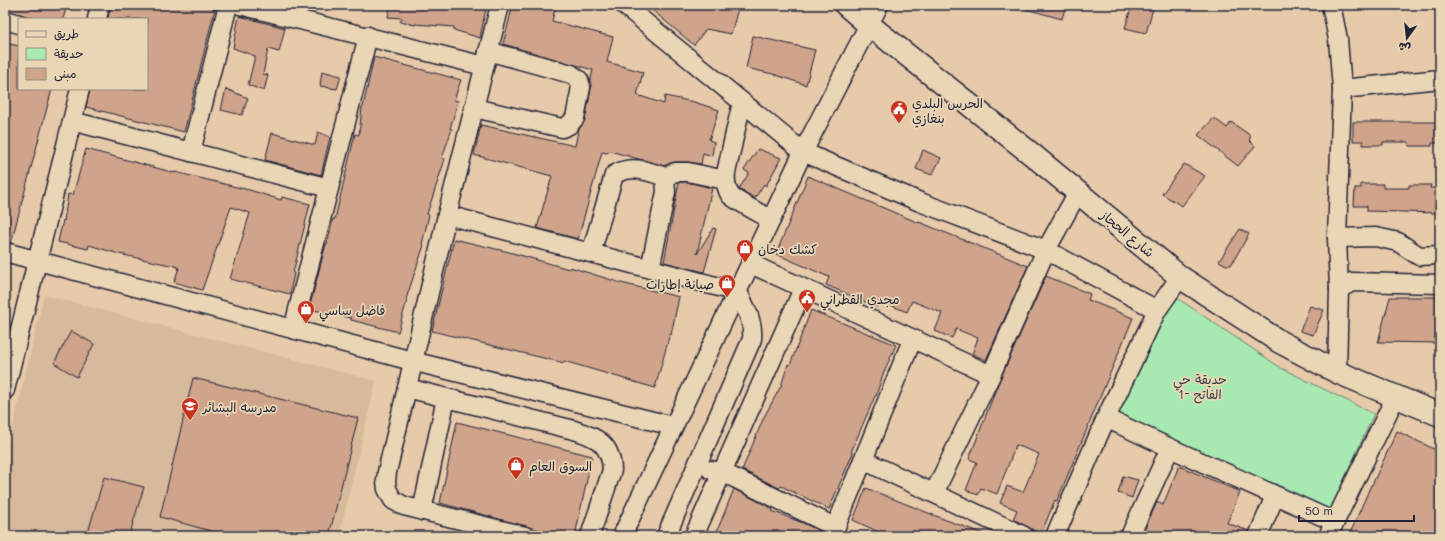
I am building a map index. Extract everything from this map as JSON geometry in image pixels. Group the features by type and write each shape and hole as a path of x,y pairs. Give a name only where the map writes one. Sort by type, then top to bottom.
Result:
{"main road":[{"name":"شارع الحجاز","path":"846,5 1078,192 1180,277 1280,342 1337,372 1395,398 1440,415"}],"street":[{"path":"97,18 100,5"},
{"path":"192,152 228,5"},
{"path":"240,5 368,36 571,74 579,80 582,87 575,118 569,125 562,128 474,108"},
{"path":"500,5 412,361 386,481 387,489 393,500 404,506 525,536"},
{"path":"624,5 803,152 920,202 1046,250 1157,310"},
{"path":"622,536 803,152 879,5"},
{"path":"1331,5 1338,39 1342,89 1337,238 1339,289 1337,372"},
{"path":"5,20 18,24"},
{"path":"293,329 368,36"},
{"path":"1342,89 1440,79"},
{"path":"5,390 80,90"},
{"path":"742,102 725,180 731,196 771,220"},
{"path":"72,121 329,188"},
{"path":"590,253 614,175 621,170 630,169 651,172 665,177 675,172 688,172 725,180"},
{"path":"650,269 664,206 666,192 665,177"},
{"path":"934,493 991,375 1046,250 1078,192"},
{"path":"447,215 738,292"},
{"path":"1337,238 1376,237 1398,242 1419,256 1440,255"},
{"path":"5,252 412,361 673,426"},
{"path":"751,264 912,340 991,375"},
{"path":"1055,536 1106,418 1157,310 1180,277"},
{"path":"1339,289 1352,282 1440,284"},
{"path":"694,536 803,289"},
{"path":"666,536 752,339 752,325 738,292"},
{"path":"695,468 722,472 834,532 912,340"},
{"path":"407,388 574,430 586,434 604,444 612,460 612,470 590,536"},
{"path":"422,511 446,398"},
{"path":"1106,418 1275,496 1332,529 1395,398"},
{"path":"1130,536 1170,448"},
{"path":"863,460 1024,536"},
{"path":"1258,536 1275,496"}],"shaded area":[{"name":"مدرسه البشائر","path":"44,295 376,381 339,536 5,535 5,461"}],"green space":[{"name":"حديقة حي الفاتح -1","path":"1174,296 1281,368 1374,414 1329,512 1118,414"}],"building":[{"path":"5,5 67,5 63,18 33,18 5,10"},
{"path":"110,5 216,5 184,132 86,107 90,90 148,90 148,18 108,18"},
{"path":"390,5 470,5 486,8 480,38 454,30 454,27 415,25 400,22 402,18 388,17"},
{"path":"513,5 556,5 552,21 613,37 607,62 643,72 637,95 664,104 665,96 694,102 719,110 709,140 714,142 712,156 703,153 701,164 675,162 664,166 610,151 607,153 602,152 578,239 537,228 552,176 474,155 481,125 575,146 578,131 585,120 593,70 503,44"},
{"path":"646,5 739,5 731,34 706,29 694,45"},
{"path":"1027,5 1066,5 1062,19 1026,9"},
{"path":"1132,5 1154,5 1146,33 1125,28"},
{"path":"239,16 285,28 279,52 268,49 263,74 268,75 264,91 248,85 255,56 233,48"},
{"path":"753,36 815,50 806,85 773,74 746,68"},
{"path":"5,43 18,46 18,90 52,90 11,243 5,242"},
{"path":"374,57 461,80 454,100 458,101 450,129 452,129 442,158 445,159 427,214 429,215 422,244 424,245 406,299 407,300 398,332 351,320 351,318 309,309 333,219 335,219 355,134 359,135 362,107"},
{"path":"322,71 341,76 337,89 320,86"},
{"path":"226,89 248,98 242,115 221,110"},
{"path":"1214,118 1227,128 1231,122 1251,136 1249,140 1255,146 1238,166 1198,135"},
{"path":"1353,122 1440,122 1440,143 1432,143 1432,146 1409,146 1409,142 1383,142 1383,145 1363,145 1363,141 1353,141"},
{"path":"318,132 330,137 321,175 265,160 272,133 315,145"},
{"path":"86,149 175,173 253,191 281,200 282,197 310,204 293,273 290,294 230,279 250,213 231,207 202,290 174,282 179,268 175,266 119,254 89,245 88,249 58,242 63,220 64,221 68,194 73,195"},
{"path":"758,149 781,158 766,186 764,184 755,198 739,189 749,173 744,170"},
{"path":"923,150 941,158 932,175 916,169"},
{"path":"1184,164 1205,176 1182,206 1162,194"},
{"path":"808,176 919,223 1028,266 986,360 972,354 978,338 956,329 952,338 935,331 942,313 912,301 907,312 880,301 877,307 826,285 829,277 776,254"},
{"path":"679,182 687,182 712,188 697,254 713,228 716,229 704,272 664,262"},
{"path":"1361,184 1383,184 1383,188 1409,188 1409,185 1431,185 1430,188 1438,188 1438,213 1367,211 1367,206 1354,206 1355,188 1361,188"},
{"path":"1240,229 1249,234 1231,265 1226,265 1219,261"},
{"path":"454,239 509,252 569,269 570,267 621,283 679,297 671,335 670,334 655,388 564,361 564,363 432,331"},
{"path":"1046,276 1090,294 1088,300 1133,318 1057,501 1055,500 1041,534 1013,519 1017,510 1000,503 1007,486 1023,492 1039,454 1016,445 997,494 981,488 978,495 966,490 977,462 969,459 998,384"},
{"path":"1390,297 1440,297 1440,343 1378,342"},
{"path":"1310,306 1324,310 1313,335 1300,331"},
{"path":"811,310 896,345 829,509 781,486 779,488 742,470 764,417 781,386 788,364 790,365"},
{"path":"71,331 94,344 77,377 54,363"},
{"path":"193,378 358,418 329,536 229,536 160,517"},
{"name":"السوق العام","path":"457,422 592,456 575,536 562,536 440,503"},
{"path":"1397,431 1440,452 1440,536 1349,536 1371,485"},
{"path":"1179,466 1240,492 1227,523 1249,531 1248,536 1152,536 1146,530 1146,526 1157,502 1163,505"},
{"path":"1123,476 1138,480 1132,498 1118,493"},
{"path":"104,477 144,487 129,536 87,536"},
{"path":"866,488 984,534 984,536 887,536 853,520"},
{"path":"734,489 773,509 772,511 822,532 822,536 715,536"}],"place":[{"name":"الحرس البلدي بنغازي","path":"899,124"},
{"name":"كشك دخان","path":"745,263"},
{"name":"صيانة إطارات","path":"727,298"},
{"name":"مجدي القطراني","path":"807,313"},
{"name":"فاضل ساسي","path":"306,324"},
{"name":"مدرسه البشائر","path":"190,421"},
{"name":"السوق العام","path":"516,480"}]}
